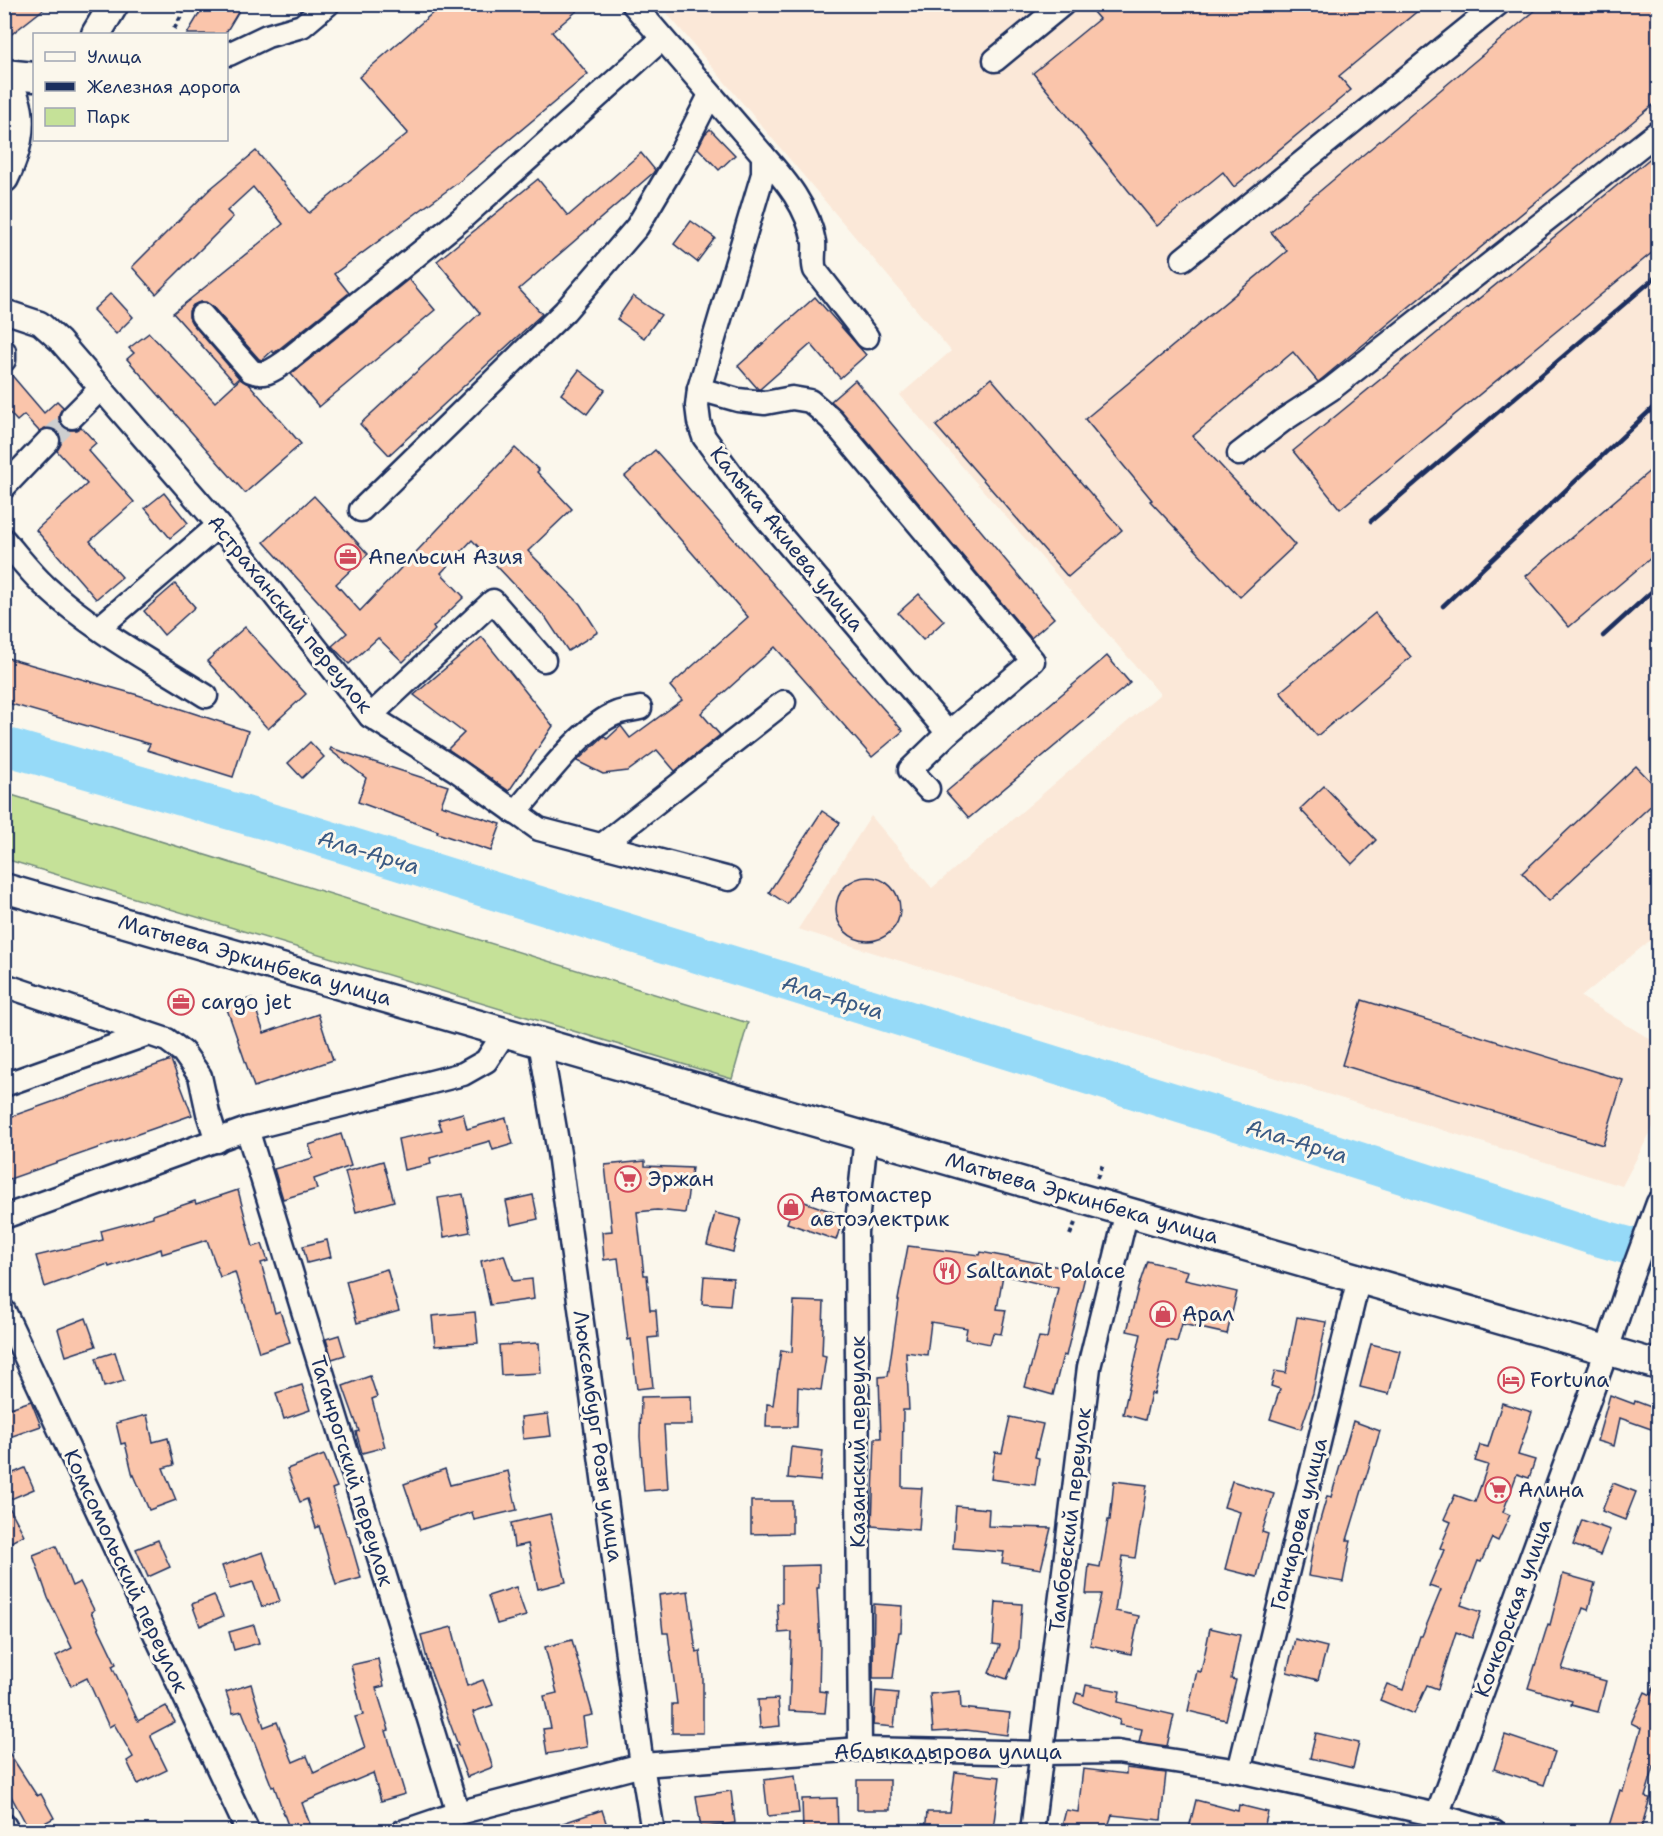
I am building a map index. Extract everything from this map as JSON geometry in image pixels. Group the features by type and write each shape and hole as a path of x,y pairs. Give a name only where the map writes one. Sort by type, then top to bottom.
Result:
{"main road":[{"path":"97,33 114,4"},
{"path":"7,171 19,128 13,89 33,78"},
{"path":"7,171 33,132"},
{"name":"Матыева Эркинбека улица","path":"4,888 1659,1365"}],"street":[{"path":"229,54 267,36 302,26 328,4"},
{"path":"633,4 791,187 806,213 814,241 815,270 867,337"},
{"path":"995,60 1063,4"},
{"path":"1183,259 1498,4"},
{"path":"202,315 251,371 258,374 269,372 285,362 459,220 662,39"},
{"path":"361,510 565,310 637,227 678,158 710,95"},
{"path":"1239,454 1282,421 1331,389 1659,132"},
{"name":"Калыка Акиева улица","path":"763,155 763,174 699,389 697,406 699,422 704,436 748,497 948,733"},
{"name":"Астраханский переулок","path":"4,311 40,323 60,341 219,525 370,716 456,770 539,830 729,879"},
{"path":"4,351 4,360"},
{"path":"72,417 101,388"},
{"path":"699,389 738,400 765,403 792,398 810,401 831,419 1033,661 948,733 910,770 928,789"},
{"path":"4,487 48,441"},
{"path":"99,628 219,525"},
{"path":"4,540 43,584 99,628 206,696"},
{"path":"370,716 493,601 544,660"},
{"path":"601,846 784,702"},
{"path":"516,813 568,751 594,728 617,713 640,708"},
{"path":"4,985 168,1040 183,1052 200,1076 217,1141"},
{"path":"4,1217 247,1129 463,1074 486,1061 505,1032"},
{"path":"4,1085 148,1034"},
{"name":"Люксембург Розы улица","path":"540,1042 560,1153 642,1765 653,1832"},
{"name":"Таганрогский переулок","path":"247,1129 458,1813"},
{"name":"Казанский переулок","path":"860,1749 856,1232 866,1136"},
{"name":"Кочкорская улица","path":"1434,1823 1607,1350 1657,1206"},
{"name":"Тамбовский переулок","path":"1032,1832 1089,1367 1126,1211"},
{"name":"Гончарова улица","path":"1239,1771 1359,1278"},
{"name":"Комсомольский переулок","path":"4,1311 248,1832"},
{"name":"Абдыкадырова улица","path":"402,1832 458,1813 642,1765 860,1749 1042,1753 1116,1752 1239,1771 1434,1823 1494,1832"},
{"path":"4,1825 8,1832"}],"path":[{"path":"174,29 188,4"}],"shaded area":[{"path":"660,5 1658,5 1658,934 1581,997 1658,1044 1658,1118 1622,1186 798,929 871,816 932,888 1160,694 900,395 951,351"}],"green space":[{"path":"5,793 748,1023 732,1079 5,859"}],"building":[{"path":"4,4 50,4 4,40"},
{"path":"205,4 243,4 226,33 188,33"},
{"path":"443,4 585,4 552,32 588,74 460,181 334,274 349,293 274,353 272,351 262,360 259,359 212,306 206,302 193,305 189,311 192,323 239,378 234,382 173,313 283,224 253,187 227,211 233,217 156,294 132,267 210,189 256,151 309,213 408,133 359,77"},
{"path":"1102,4 1426,4 1339,76 1351,90 1234,187 1223,172 1157,226 1033,73 1099,19 1093,12"},
{"path":"1543,4 1659,4 1659,100 1318,382 1293,352 1193,436 1295,545 1240,597 1150,501 1152,500 1085,419 1287,251 1271,232"},
{"path":"710,129 735,155 719,170 698,148"},
{"path":"1659,151 1659,247 1340,509 1293,451"},
{"path":"641,153 655,170 653,173 519,289 542,314 389,455 360,424 480,313 437,261 538,179 568,216"},
{"path":"691,221 715,238 697,262 674,244"},
{"path":"409,279 435,310 319,407 291,374"},
{"path":"111,293 133,317 116,334 93,310"},
{"path":"633,296 661,315 644,338 617,319"},
{"path":"815,297 866,355 840,378 811,344 758,389 738,366"},
{"path":"149,333 215,402 240,379 250,385 301,444 245,493 127,359 134,353 129,348"},
{"path":"579,370 605,390 587,414 561,394"},
{"path":"9,372 44,413 57,401 63,407 59,414 62,426 69,430 81,427 96,443 88,450 134,502 90,541 122,577 96,599 36,530 87,484 57,451 61,444 61,437 57,431 45,428 39,431 24,415 17,421 4,407 4,373"},
{"path":"991,378 1122,530 1068,577 936,426"},
{"path":"855,380 1054,618 1031,638 841,410 831,401"},
{"path":"515,448 539,470 537,472 572,509 528,551 580,604 598,632 568,651 546,618 472,540 441,573 464,597 433,627 435,630 403,662 378,638 349,664 332,646 347,633 264,542 314,496 368,554 336,584 360,611"},
{"path":"655,450 903,731 872,757 775,647 701,713 720,735 675,771 657,750 628,771 603,774 577,761 604,736 607,739 621,726 630,738 682,700 670,686 748,617 625,476"},
{"path":"1659,463 1659,551 1569,627 1526,576"},
{"path":"164,493 188,523 170,538 145,508"},
{"path":"175,584 195,607 164,635 144,611"},
{"path":"919,594 944,621 923,640 898,613"},
{"path":"1375,613 1411,657 1317,736 1280,692"},
{"path":"245,627 306,694 268,729 207,661"},
{"path":"482,637 553,726 509,791 448,749 464,733 414,695"},
{"path":"1107,656 1130,683 969,818 946,792"},
{"path":"4,657 138,695 248,731 233,777 147,750 150,744 4,702"},
{"path":"310,742 324,757 302,778 288,763"},
{"path":"331,748 448,786 441,805 501,824 491,851 358,802 366,778 330,750"},
{"path":"1636,766 1659,790 1659,798 1549,901 1522,873"},
{"path":"1324,786 1376,840 1352,864 1300,809"},
{"path":"822,811 840,823 787,904 769,892"},
{"path":"868,877 886,883 894,891 900,909 894,927 886,935 868,941 850,935 842,927 836,909 842,891 850,883"},
{"path":"252,998 264,1033 318,1014 333,1060 254,1087 226,1006"},
{"path":"1362,1000 1623,1080 1603,1145 1342,1065"},
{"path":"171,1060 192,1115 4,1181 4,1119"},
{"path":"463,1113 467,1129 506,1118 513,1144 493,1150 490,1141 430,1158 431,1164 404,1170 398,1139 442,1130 438,1120"},
{"path":"341,1134 351,1166 314,1179 317,1189 283,1199 274,1169 313,1158 309,1145"},
{"path":"383,1161 394,1201 356,1212 345,1172"},
{"path":"645,1161 645,1166 692,1168 685,1213 657,1210 637,1212 644,1275 647,1275 650,1310 656,1310 658,1337 648,1338 653,1387 637,1389 631,1339 628,1340 618,1258 604,1260 602,1232 612,1231 605,1165"},
{"path":"238,1190 253,1247 262,1244 268,1261 261,1263 275,1313 280,1311 290,1342 259,1352 235,1272 220,1277 207,1240 162,1254 161,1249 109,1267 108,1264 45,1287 36,1256 103,1240 101,1231"},
{"path":"463,1194 470,1232 444,1237 438,1198"},
{"path":"533,1195 538,1219 511,1225 506,1201"},
{"path":"796,1199 844,1216 836,1240 787,1223"},
{"path":"715,1213 741,1219 733,1252 707,1245"},
{"path":"327,1240 331,1257 307,1263 303,1246"},
{"path":"908,1246 980,1255 981,1252 1086,1272 1066,1356 1063,1355 1053,1395 1025,1387 1039,1337 1047,1338 1058,1288 1003,1275 997,1309 1006,1310 1001,1334 993,1333 990,1344 965,1339 967,1328 931,1322 927,1355 906,1352 909,1410 903,1410 902,1487 922,1488 919,1530 872,1526 875,1438 881,1438 879,1377 888,1376"},
{"path":"504,1255 513,1281 532,1279 534,1299 490,1305 481,1261"},
{"path":"1147,1261 1188,1271 1185,1280 1237,1292 1227,1334 1182,1324 1177,1342 1167,1340 1145,1420 1123,1414 1141,1334 1127,1331"},
{"path":"387,1269 399,1311 357,1323 346,1281"},
{"path":"704,1276 733,1278 730,1306 702,1304"},
{"path":"794,1301 824,1302 822,1355 826,1356 821,1390 798,1387 797,1427 766,1427 767,1404 773,1405 781,1350 792,1352"},
{"path":"475,1312 478,1343 435,1346 432,1316"},
{"path":"1297,1317 1326,1322 1313,1393 1301,1429 1270,1419 1280,1389 1271,1386 1275,1371 1286,1373"},
{"path":"86,1318 96,1346 66,1356 58,1329"},
{"path":"339,1335 345,1355 332,1359 326,1339"},
{"path":"539,1343 541,1373 501,1375 499,1345"},
{"path":"1371,1344 1400,1351 1389,1394 1360,1387"},
{"path":"115,1352 124,1381 104,1387 96,1358"},
{"path":"370,1376 377,1397 372,1399 385,1447 362,1453 356,1432 359,1431 343,1386"},
{"path":"302,1385 310,1410 284,1419 276,1393"},
{"path":"1610,1395 1659,1410 1659,1418 1654,1430 1620,1418 1614,1446 1597,1441"},
{"path":"691,1396 692,1425 664,1425 668,1489 644,1491 640,1437 641,1397"},
{"path":"31,1401 41,1426 4,1439 4,1410"},
{"path":"1502,1403 1532,1412 1518,1455 1535,1460 1529,1478 1517,1474 1503,1512 1510,1515 1498,1541 1492,1538 1481,1562 1478,1561 1461,1605 1481,1612 1472,1638 1456,1632 1438,1689 1427,1685 1414,1714 1380,1700 1387,1684 1403,1690 1420,1636 1422,1636 1441,1590 1429,1586 1444,1550 1440,1548 1451,1522 1444,1519 1455,1495 1475,1502 1488,1465 1475,1461 1480,1445 1488,1447"},
{"path":"548,1414 551,1436 523,1439 521,1417"},
{"path":"147,1415 153,1442 168,1438 174,1465 163,1468 176,1500 149,1510 133,1476 125,1443 121,1444 116,1423"},
{"path":"1010,1417 1043,1424 1035,1457 1039,1458 1035,1485 991,1479 995,1452 1002,1453"},
{"path":"1353,1421 1380,1431 1347,1540 1351,1540 1343,1582 1308,1576 1314,1541 1327,1496 1331,1497"},
{"path":"791,1447 823,1451 820,1481 788,1478"},
{"path":"324,1455 337,1487 332,1489 361,1578 336,1585 319,1526 316,1528 307,1499 300,1502 287,1469"},
{"path":"25,1468 34,1489 6,1501 24,1535 4,1546 4,1477"},
{"path":"445,1469 450,1485 508,1471 517,1510 474,1520 472,1512 420,1530 404,1484"},
{"path":"1114,1481 1147,1485 1135,1558 1123,1556 1115,1611 1139,1616 1131,1654 1090,1645 1101,1594 1086,1594 1089,1565 1100,1567 1108,1520 1110,1520"},
{"path":"1232,1481 1274,1494 1262,1532 1268,1534 1257,1577 1225,1569 1240,1512 1224,1507"},
{"path":"1613,1483 1636,1492 1625,1520 1602,1511"},
{"path":"751,1501 792,1501 792,1533 751,1534"},
{"path":"956,1506 989,1509 988,1526 1051,1528 1041,1569 1002,1563 1004,1552 953,1548"},
{"path":"550,1514 566,1582 538,1589 528,1544 514,1547 511,1523"},
{"path":"1582,1520 1610,1530 1600,1555 1573,1545"},
{"path":"158,1540 170,1567 148,1577 136,1549"},
{"path":"56,1546 72,1586 80,1582 94,1610 91,1612 116,1664 112,1666 138,1721 166,1706 175,1722 150,1735 167,1770 138,1784 127,1761 133,1757 114,1724 109,1727 87,1678 71,1686 56,1656 72,1648 48,1598 33,1555"},
{"path":"263,1552 280,1601 262,1607 253,1582 230,1589 222,1566"},
{"path":"819,1565 819,1588 817,1588 820,1645 819,1691 827,1692 825,1713 789,1711 792,1632 779,1633 777,1604 782,1603 782,1566"},
{"path":"1563,1574 1595,1583 1588,1610 1583,1608 1562,1669 1606,1681 1598,1712 1571,1705 1572,1701 1528,1688 1548,1624 1550,1625"},
{"path":"516,1587 526,1616 497,1624 488,1596"},
{"path":"688,1591 696,1652 700,1651 703,1677 703,1733 672,1733 672,1704 677,1704 668,1633 663,1633 659,1595"},
{"path":"214,1595 223,1616 200,1626 192,1604"},
{"path":"996,1602 1022,1604 1019,1648 1007,1679 989,1673 1000,1645 993,1644"},
{"path":"874,1604 902,1606 901,1632 899,1632 893,1678 873,1678"},
{"path":"254,1625 259,1643 234,1650 229,1632"},
{"path":"452,1627 467,1686 483,1680 493,1705 473,1712 493,1767 467,1777 455,1746 458,1745 429,1667 421,1635"},
{"path":"1210,1628 1240,1635 1231,1679 1236,1680 1226,1720 1188,1711 1197,1671 1201,1672"},
{"path":"1295,1639 1327,1647 1318,1680 1287,1672"},
{"path":"572,1640 593,1715 583,1717 587,1747 547,1754 543,1729 551,1728 544,1696 557,1693 545,1647"},
{"path":"378,1659 384,1686 376,1688 405,1794 381,1801 373,1773 302,1803 310,1824 290,1831 274,1786 272,1787 242,1711 233,1713 226,1692 251,1684 264,1727 277,1722 293,1762 307,1756 314,1773 365,1748 355,1717 363,1715 351,1665"},
{"path":"1086,1685 1120,1691 1118,1702 1174,1715 1167,1746 1139,1742 1142,1729 1119,1725 1120,1720 1074,1703 1077,1693 1084,1695"},
{"path":"1654,1685 1659,1686 1659,1750 1645,1797 1650,1798 1640,1832 1607,1832 1620,1790 1623,1791 1641,1728 1631,1723 1645,1692 1651,1695"},
{"path":"876,1691 898,1693 894,1727 873,1725"},
{"path":"960,1691 961,1708 1010,1713 1007,1735 966,1730 933,1732 930,1694"},
{"path":"778,1699 780,1726 760,1728 758,1700"},
{"path":"1316,1733 1359,1743 1353,1768 1310,1758"},
{"path":"1505,1735 1555,1752 1544,1785 1494,1769"},
{"path":"4,1745 37,1796 41,1794 54,1818 30,1831 4,1783"},
{"path":"1126,1768 1166,1773 1161,1820 1112,1815 1106,1832 1061,1830 1066,1810 1078,1812 1083,1769 1126,1774"},
{"path":"955,1772 1000,1777 993,1829 960,1825 960,1832 925,1832 927,1812 950,1812"},
{"path":"795,1776 799,1813 768,1816 764,1780"},
{"path":"857,1780 890,1780 890,1810 857,1810"},
{"path":"731,1791 735,1823 701,1828 696,1796"},
{"path":"837,1798 838,1832 803,1832 802,1799"},
{"path":"1196,1800 1238,1811 1239,1805 1268,1812 1263,1832 1188,1832"},
{"path":"602,1810 609,1832 548,1832 548,1828"}],"waterway":[{"name":"Ала-Арча","path":"4,746 301,831 1209,1113 1593,1236 1658,1254"}],"tunnel":[{"path":"48,441 72,417"}],"railway":[{"path":"1371,521 1658,275"},
{"path":"1443,606 1658,403"},
{"path":"1603,636 1658,586"}],"place":[{"name":"Апельсин Азия","path":"348,557"},
{"name":"cargo jet","path":"181,1002"},
{"name":"Эржан","path":"628,1179"},
{"name":"Автомастер автоэлектрик","path":"791,1207"},
{"name":"Saltanat Palace","path":"947,1271"},
{"name":"Арал","path":"1163,1314"},
{"name":"Fortuna","path":"1511,1380"},
{"name":"Алина","path":"1498,1490"}]}
